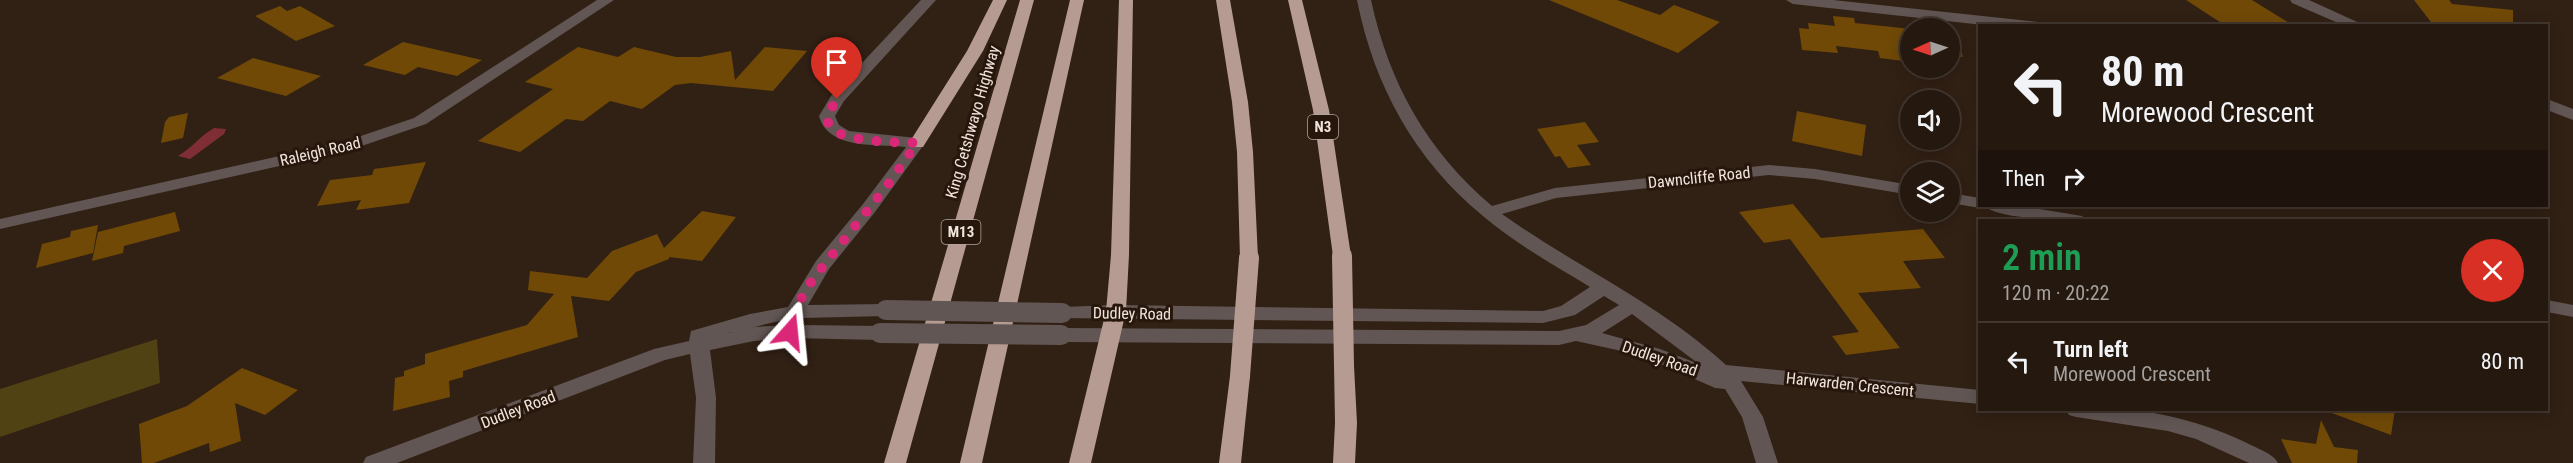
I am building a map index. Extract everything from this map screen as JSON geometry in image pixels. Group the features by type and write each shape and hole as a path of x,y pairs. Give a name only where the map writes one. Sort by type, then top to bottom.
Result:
{"highway":[{"path":"917,143 975,51 1000,0"},
{"name":"King Cetshwayo Highway","path":"895,463 1027,0"},
{"path":"971,463 1077,0"},
{"path":"1080,463 1116,311 1120,255 1126,0"},
{"path":"1223,0 1241,112 1249,258 1240,376 1230,463"},
{"name":"N3","path":"1295,0 1321,110 1342,256 1346,423 1344,463"}],"street":[{"name":"Raleigh Road","path":"0,224 350,145 398,130 441,108 607,0"},
{"path":"1364,0 1375,48 1405,115 1433,155 1461,187 1513,231 1673,332 1720,372 1737,391 1758,429 1767,463"},
{"path":"1793,0 2020,24"},
{"path":"1908,0 1918,13"},
{"path":"2297,0 2353,24"},
{"path":"790,332 801,299 828,258 890,182 917,143 846,136 829,125 827,116 837,99 925,1"},
{"path":"2548,105 2573,115"},
{"name":"Dawncliffe Road","path":"1489,212 1555,193 1769,170 1815,174 1900,188"},
{"path":"1960,200 1978,203"},
{"path":"2000,207 2070,219"},
{"name":"Dudley Road","path":"374,463 699,341 747,319 796,311 1062,313 1116,311 1543,317 1558,316 1574,310 1602,287"},
{"name":"Dudley Road","path":"699,341 790,332 1559,338 1580,335 1603,325 1633,306"},
{"path":"2548,306 2573,311"},
{"name":"Dudley Road","path":"1580,335 1667,358 1737,391"},
{"path":"699,341 706,398 704,463"},
{"name":"Harwarden Crescent","path":"1720,372 1978,397"},
{"path":"2084,411 2130,417 2192,430 2220,440 2267,463"}],"shaded area":[{"path":"214,128 226,129 224,134 190,159 178,156 205,134"},
{"path":"157,339 160,383 0,437 0,389"}],"building":[{"path":"1549,0 1617,0 1660,15 1674,5 1720,22 1678,53"},
{"path":"2186,0 2252,0 2291,24 2223,24"},
{"path":"2414,0 2449,0 2452,4 2513,10 2513,24 2432,24"},
{"path":"280,6 287,11 300,6 335,26 296,41 255,16"},
{"path":"1833,16 1854,18 1855,23 1900,28 1900,61 1880,58 1878,51 1836,46 1838,53 1802,50 1799,28 1809,29 1808,23 1835,26"},
{"path":"403,42 482,60 457,76 418,67 405,75 363,65"},
{"path":"578,47 618,57 634,47 676,57 700,57 731,51 735,80 765,47 807,51 773,91 691,83 675,85 642,109 610,101 583,121 566,119 520,152 478,141 553,89 525,82"},
{"path":"253,58 321,76 286,96 217,78"},
{"path":"1797,111 1866,125 1862,156 1792,141"},
{"path":"188,113 183,138 161,143 165,122 169,117"},
{"path":"1585,122 1599,142 1577,145 1591,165 1568,168 1560,156 1555,157 1537,129"},
{"path":"426,162 409,203 356,210 361,200 317,206 330,180 372,175 374,169"},
{"path":"1793,204 1821,238 1923,229 1945,258 1903,261 1921,288 1858,293 1900,348 1846,355 1832,336 1859,332 1790,239 1764,243 1739,212"},
{"path":"702,211 736,217 702,261 669,257 669,259 636,272 609,301 571,296 578,337 463,371 463,377 449,381 450,397 393,411 395,378 404,376 404,371 425,364 425,354 527,325 554,294 528,290 530,271 587,278 612,251 657,234 664,248"},
{"path":"175,212 180,231 124,246 123,253 92,261 98,232"},
{"path":"98,225 93,253 36,268 42,244 70,237 71,231"},
{"path":"242,368 298,390 265,415 235,403 241,441 210,452 209,443 154,463 142,463 139,424 187,406"},
{"path":"2395,411 2391,435 2329,412"},
{"path":"2321,420 2334,447 2358,450 2357,463 2292,463 2281,439 2316,444"}],"route":[{"path":"790,332 801,299 813,279 890,182 917,143 861,139 837,132 829,125 827,116 837,99"}]}
